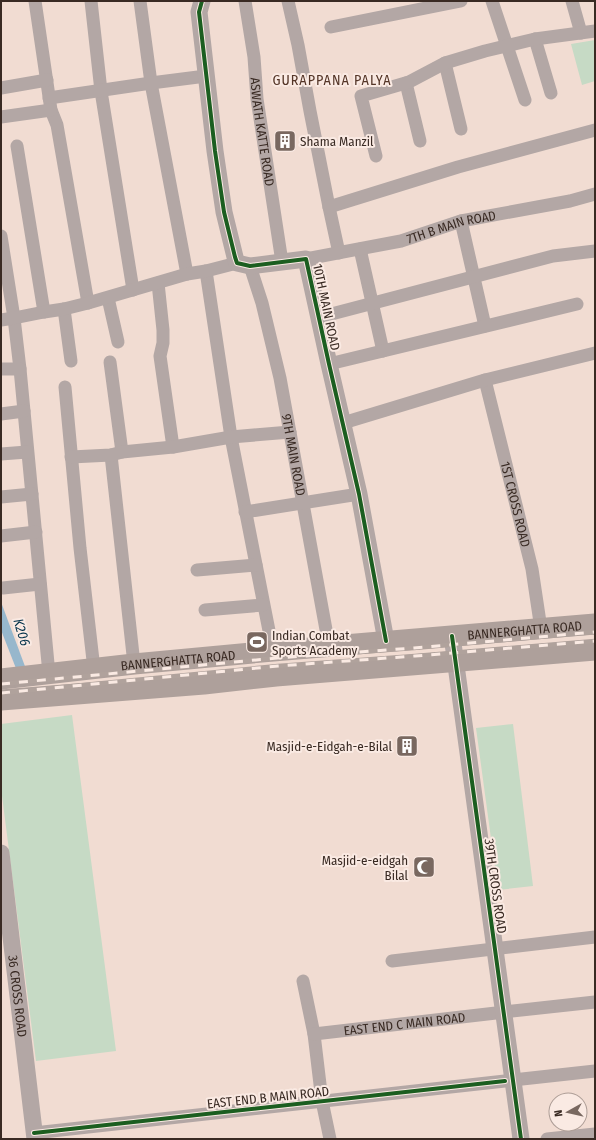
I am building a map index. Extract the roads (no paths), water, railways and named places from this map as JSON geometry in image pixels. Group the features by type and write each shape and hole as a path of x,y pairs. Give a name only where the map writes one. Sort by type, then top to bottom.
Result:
{"main road":[{"name":"BANNERGHATTA ROAD","path":"1,679 134,664 273,651 595,624"},
{"name":"BANNERGHATTA ROAD","path":"1,700 595,650"}],"street":[{"path":"35,1 50,104 57,125 88,303"},
{"path":"91,1 101,91 133,290"},
{"path":"140,1 151,83 186,274"},
{"path":"202,1 199,12 215,151 224,212 235,257 244,264"},
{"name":"ASWATH KATTE ROAD","path":"245,1 254,57 257,99 282,262"},
{"path":"288,1 339,253"},
{"path":"331,27 461,1"},
{"path":"492,1 525,100"},
{"path":"572,1 581,33"},
{"path":"376,156 361,96 406,82 445,63 485,51 535,39 595,31"},
{"path":"535,39 551,92"},
{"path":"445,63 461,129"},
{"path":"1,118 101,91 206,76"},
{"path":"1,88 47,80"},
{"path":"406,82 420,141"},
{"path":"329,206 595,130"},
{"path":"17,146 44,312"},
{"name":"7TH B MAIN ROAD","path":"306,259 400,241 461,221 570,201 595,194"},
{"path":"461,221 485,326"},
{"path":"1,236 3,257 14,318 20,369 49,674"},
{"path":"360,249 382,351"},
{"path":"320,317 553,256 595,251"},
{"name":"10TH MAIN ROAD","path":"244,264 306,259 359,494 386,641"},
{"path":"1,320 64,309 108,298 186,274 244,264"},
{"name":"9TH MAIN ROAD","path":"244,264 262,303 280,378 329,646"},
{"path":"206,271 231,437 273,651"},
{"path":"158,283 163,330 163,343 160,356 172,446"},
{"path":"108,298 118,342"},
{"path":"329,364 577,304"},
{"path":"64,309 71,360"},
{"path":"343,423 485,380 595,353"},
{"path":"110,362 116,453 134,664"},
{"path":"1,369 20,369"},
{"name":"1ST CROSS ROAD","path":"485,380 532,569 541,629"},
{"path":"65,387 80,548 94,669"},
{"path":"1,414 24,411"},
{"path":"71,457 172,446 231,437 290,432"},
{"path":"1,454 28,452"},
{"path":"1,497 32,494"},
{"path":"245,512 359,494"},
{"path":"1,536 36,532"},
{"path":"197,570 256,565"},
{"path":"3,588 40,584"},
{"path":"205,610 264,605"},
{"path":"448,636 509,1081 521,1139"},
{"name":"36 CROSS ROAD","path":"1,853 34,1136"},
{"path":"392,961 595,937"},
{"path":"303,981 314,1034 322,1101 330,1139"},
{"name":"EAST END C MAIN ROAD","path":"314,1034 595,1002"},
{"name":"EAST END B MAIN ROAD","path":"34,1136 322,1101 595,1071"},
{"path":"509,1081 512,1139"},
{"path":"547,1139 595,1134"}],"water":[{"path":"1,602 26,669 17,671 1,630"}],"railway":[{"path":"1,684 277,658 595,632"},
{"path":"1,693 278,666 595,641"}],"place":[{"name":"Shama Manzil","path":"285,141"},
{"name":"Indian Combat Sports Academy","path":"257,642"},
{"name":"Masjid-e-Eidgah-e-Bilal","path":"407,746"},
{"name":"Masjid-e-eidgah Bilal","path":"424,867"}],"district":[{"name":"GURAPPANA PALYA","path":"332,80"}],"water label":[{"name":"K206","path":"22,632"}]}
